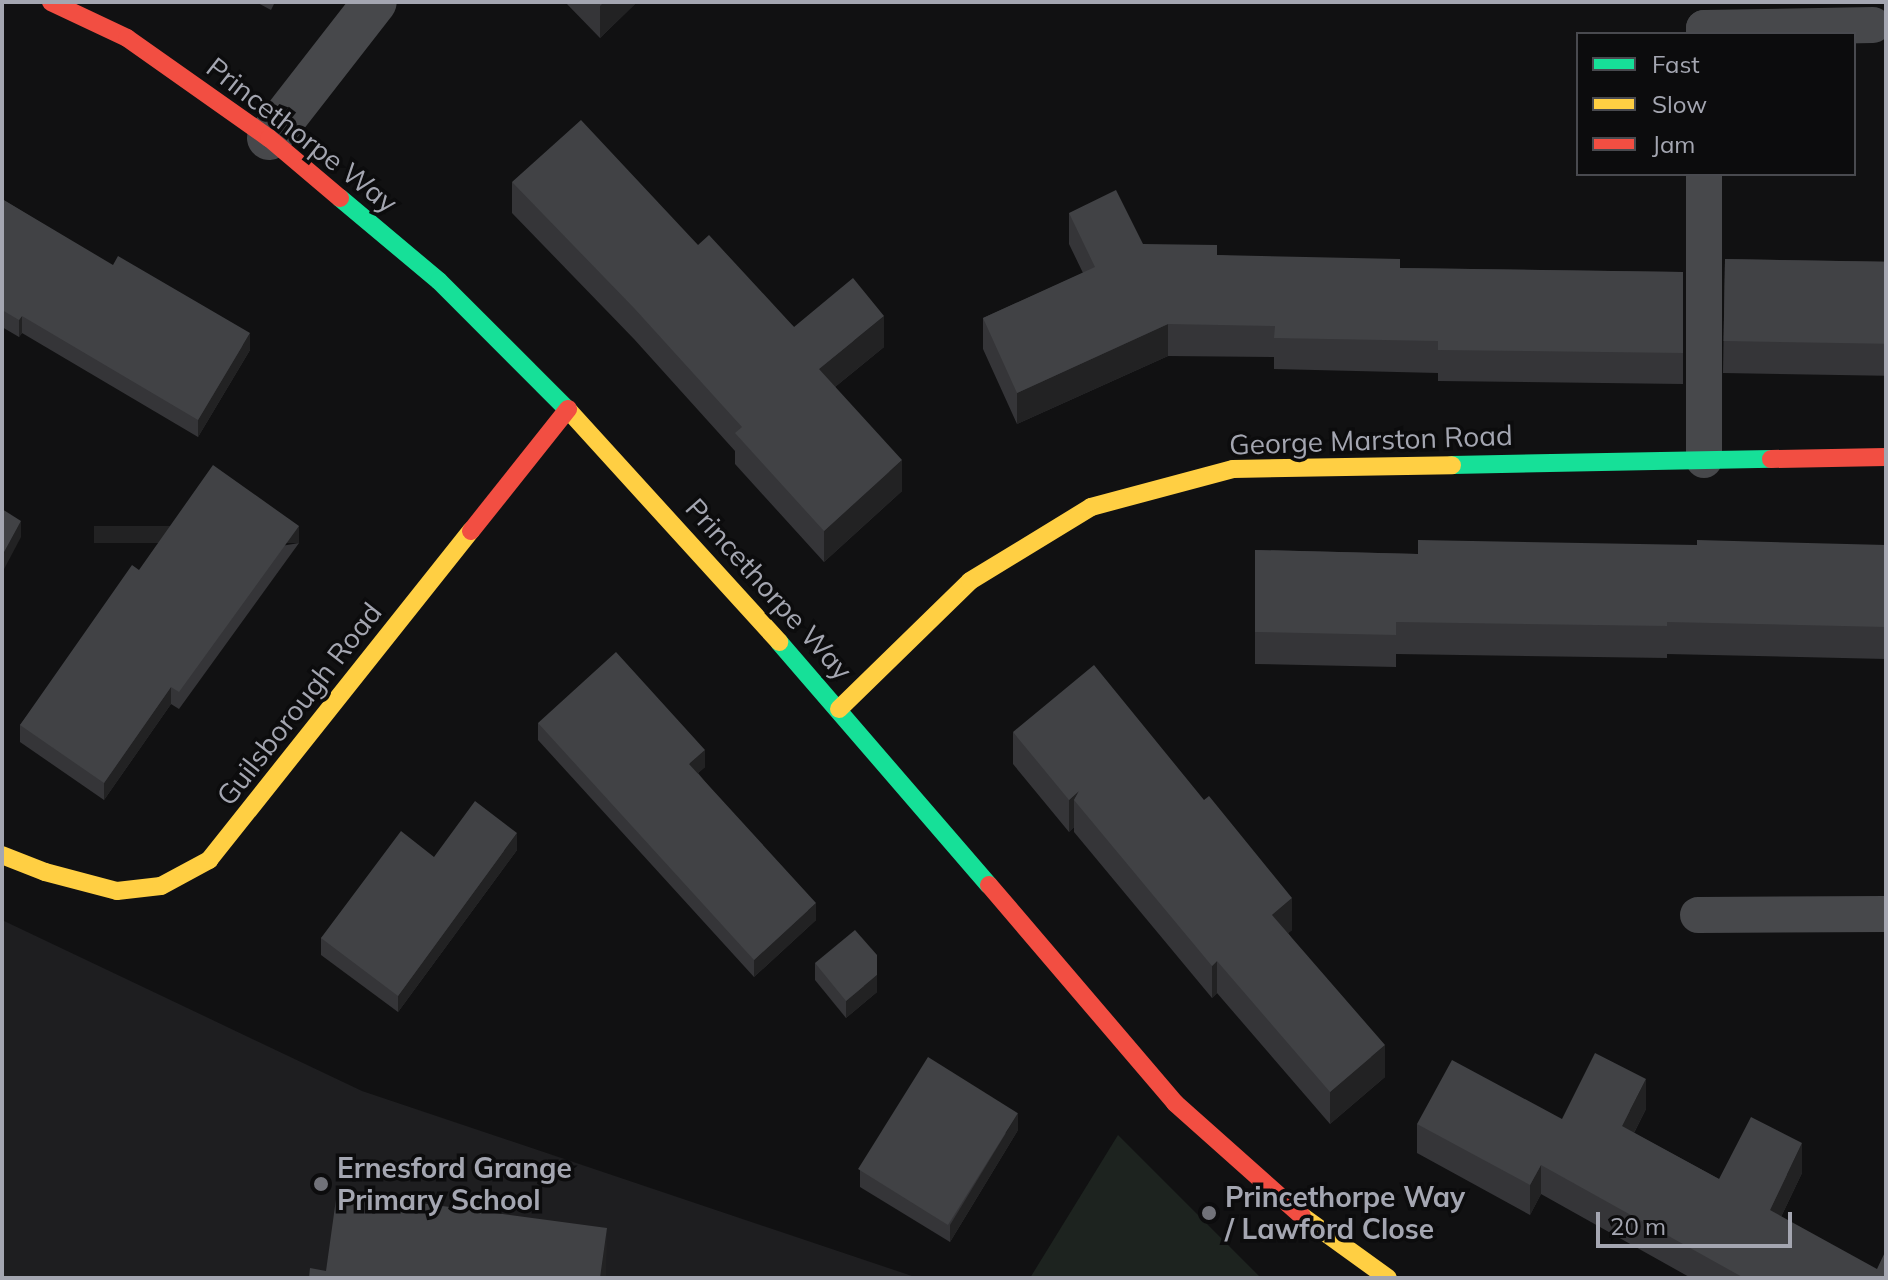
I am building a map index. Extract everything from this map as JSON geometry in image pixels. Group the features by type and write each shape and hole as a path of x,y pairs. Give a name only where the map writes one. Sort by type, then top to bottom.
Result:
{"street":[{"name":"Princethorpe Way","path":"51,2 127,38 269,138 439,281 568,409 839,709 1175,1103 1307,1220 1388,1278"},
{"path":"269,138 375,2"},
{"name":"Guilsborough Road","path":"2,855 45,872 117,891 161,886 209,860 568,409"},
{"name":"George Marston Road","path":"839,709 970,581 1091,507 1233,469 1886,457"}],"lane":[{"path":"1694,30 1873,25"},
{"path":"1704,176 1704,460"},
{"path":"1698,915 1886,914"}],"shaded area":[{"name":"Ernesford Grange Primary School","path":"2,920 362,1091 918,1278 2,1278"},
{"path":"1118,1135 1261,1278 1030,1278"}],"building":[{"path":"581,120 698,245 709,235 794,327 853,278 884,316 819,369 902,460 824,531 735,433 742,427 634,308 512,182"},
{"path":"1116,190 1143,244 1217,245 1217,255 1400,259 1400,268 1683,272 1683,353 1438,350 1438,341 1274,338 1275,326 1168,324 1017,393 983,318 1095,267 1069,213"},
{"path":"2,199 113,265 118,256 250,333 198,420 22,316 19,320 2,310"},
{"path":"1725,259 1886,262 1885,344 1724,341"},
{"path":"213,465 299,526 179,692 171,687 104,783 20,725 132,565 139,570"},
{"path":"2,509 21,521 2,556"},
{"path":"1418,540 1697,545 1697,540 1886,545 1886,627 1667,622 1667,626 1396,622 1396,635 1255,632 1255,550 1418,554"},
{"path":"616,652 705,750 689,764 816,903 754,960 538,723"},
{"path":"1094,665 1204,800 1209,796 1292,898 1272,915 1385,1045 1330,1092 1217,961 1212,966 1074,800 1079,791 1069,800 1013,732"},
{"path":"475,801 517,833 398,996 321,938 401,831 434,857"},
{"path":"855,930 877,955 877,975 846,1001 815,963"},
{"path":"1595,1053 1646,1079 1622,1126 1719,1179 1751,1117 1802,1143 1770,1210 1877,1269 1886,1250 1886,1278 1744,1278 1541,1165 1530,1185 1417,1124 1452,1060 1562,1119"},
{"path":"928,1057 1018,1113 948,1225 858,1169"},
{"path":"337,1192 607,1228 600,1278 309,1278 310,1268 326,1271"}],"traffic: fast":[{"path":"340,198 439,281 570,412"},
{"path":"1452,465 1771,459"},
{"path":"779,642 989,885"}],"traffic: slow":[{"path":"570,412 779,642"},
{"path":"839,709 970,581 1091,507 1233,469 1452,465"},
{"path":"2,855 45,872 117,891 161,886 209,860 471,531"},
{"path":"1302,1216 1388,1278"}],"traffic: jam":[{"path":"51,2 127,38 269,138 340,198"},
{"path":"471,531 568,409"},
{"path":"1771,459 1886,457"},
{"path":"989,885 1175,1103 1302,1216"}],"place":[{"name":"Ernesford Grange Primary School","path":"321,1184"},
{"name":"Princethorpe Way / Lawford Close","path":"1209,1213"}]}
